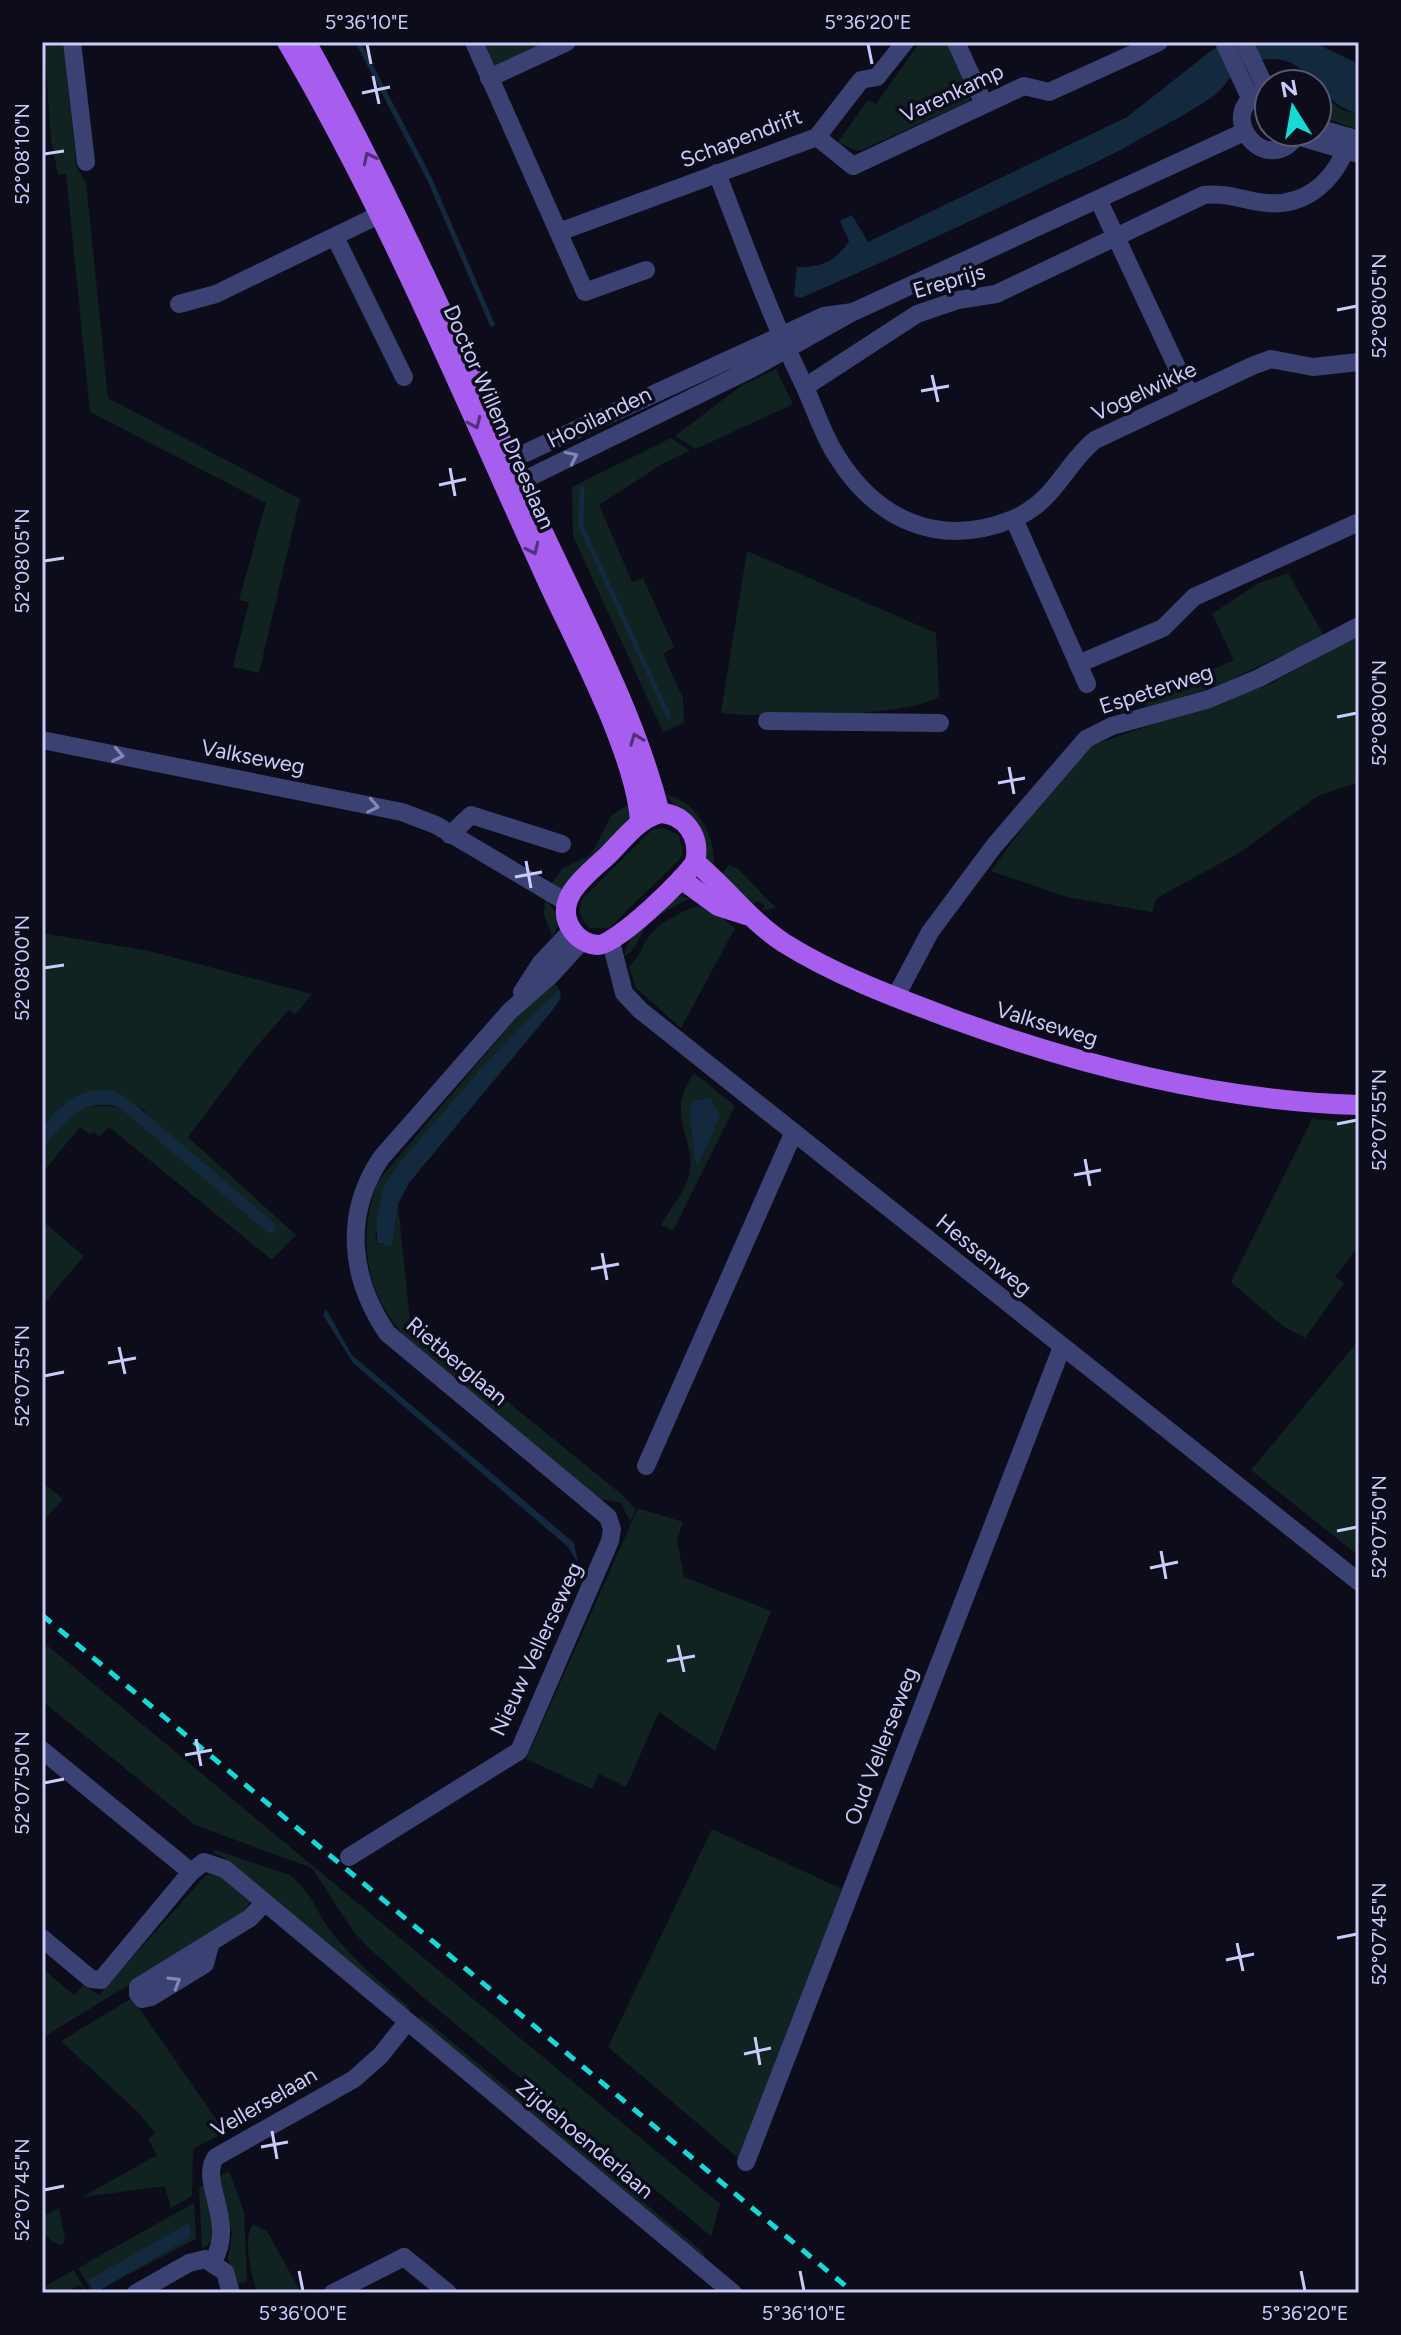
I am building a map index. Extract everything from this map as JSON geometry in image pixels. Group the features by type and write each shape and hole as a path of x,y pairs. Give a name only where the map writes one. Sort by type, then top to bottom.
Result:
{"main road":[{"name":"Doctor Willem Dreeslaan","path":"287,42 386,212"},
{"name":"Doctor Willem Dreeslaan","path":"306,42 623,707 660,813"},
{"name":"Doctor Willem Dreeslaan","path":"510,473 624,756 637,794 640,823"},
{"path":"660,813 679,818 691,831 697,854 695,862 681,879 611,942 599,945 577,935 566,902 574,888 640,823 660,813"},
{"name":"Valkseweg","path":"695,862 728,891 746,915"},
{"name":"Valkseweg","path":"681,879 718,906 746,915 806,956 895,998 1060,1056 1184,1086 1359,1105"}],"street":[{"path":"72,42 86,162"},
{"path":"474,42 585,292 646,270"},
{"path":"489,78 567,42"},
{"name":"Schapendrift","path":"559,232 817,137 861,80 877,77 905,42"},
{"path":"956,42 984,104"},
{"name":"Varenkamp","path":"817,137 853,166 1024,86 1049,92 1159,42"},
{"path":"1224,42 1241,79 1253,88"},
{"path":"1244,42 1255,68"},
{"path":"1253,103 1242,115 1244,132 1253,142"},
{"name":"Hooilanden","path":"510,473 784,344 824,316 853,312 1244,132"},
{"path":"1333,135 1354,145"},
{"path":"1333,141 1354,145"},
{"name":"Ereprijs","path":"805,387 917,314 958,300 996,294 1204,195 1226,193 1253,202 1284,205 1316,194 1354,145"},
{"name":"Vogelwikke","path":"717,173 784,344 835,454 851,478 872,500 899,519 935,530 971,530 1014,519 1057,489 1083,450 1095,440 1271,359 1313,367 1359,362"},
{"path":"1099,201 1190,395"},
{"path":"179,304 216,294 386,212"},
{"path":"335,237 404,377"},
{"path":"1014,519 1087,684"},
{"path":"1078,664 1163,628 1194,597 1359,522"},
{"name":"Espeterweg","path":"895,998 930,932 984,858 1086,739 1112,726 1209,699 1259,678 1359,626"},
{"path":"767,721 940,723"},
{"name":"Valkseweg","path":"42,740 402,812 450,835 566,902"},
{"path":"450,835 471,815 562,844"},
{"name":"Rietberglaan","path":"577,935 540,964 510,1011 368,1177 358,1204 354,1234 358,1275 369,1307 387,1333 608,1517"},
{"name":"Hessenweg","path":"611,942 624,993 631,1002 1359,1582"},
{"path":"646,1466 793,1134"},
{"name":"Oud Vellerseweg","path":"746,2162 1062,1347"},
{"name":"Nieuw Vellerseweg","path":"349,1857 519,1751 605,1555 612,1529 608,1517"},
{"path":"42,1750 191,1872 101,1980 91,1979 42,1938"},
{"name":"Zijdehoenderlaan","path":"191,1872 204,1862 213,1862 733,2293"},
{"path":"210,1945 250,1918 264,1903"},
{"name":"Vellerselaan","path":"213,2261 224,2230 211,2179 211,2163 216,2157 354,2079 381,2055 407,2022"},
{"path":"333,2293 404,2257 445,2292"},
{"path":"136,2293 189,2263 205,2259 213,2261 225,2272 231,2293"}],"green space":[{"path":"44,42 63,42 77,168 86,183 108,398 300,499 259,673 233,667 249,602 239,600 266,503 90,412 66,174 58,174 51,140"},
{"path":"484,42 547,42 496,69"},
{"path":"920,42 949,42 971,96 969,101 862,150 856,151 838,142 868,100 876,104"},
{"path":"1333,103 1344,111 1359,113 1359,130 1333,121"},
{"path":"776,369 793,404 696,449 675,436 741,386"},
{"path":"671,438 690,451 662,464 599,505 632,582 643,578 674,647 663,654 683,698 684,723 663,732 573,536 572,487"},
{"path":"747,551 936,633 939,696 898,709 833,715 721,713"},
{"path":"1288,573 1324,636 1217,686 1147,707 1140,701 1234,660 1212,614 1257,584"},
{"path":"1359,634 1359,782 1318,796 1239,853 1157,898 1152,912 1067,897 991,871 1059,777 1090,746 1270,684"},
{"path":"665,795 686,804 702,822 712,845 713,868 706,859 701,831"},
{"path":"633,801 626,828 606,852 560,893 549,887 563,868 591,855 611,816"},
{"path":"663,828 679,835 683,853 680,859 609,928 590,928 580,914 583,898 653,829"},
{"path":"729,865 737,868 776,908 761,911 765,905 757,901 752,904 719,877"},
{"path":"681,896 690,898 650,920 631,952 624,956 644,918 671,899"},
{"path":"545,900 557,917 557,927 552,936 544,915"},
{"path":"706,905 735,928 681,1028 636,988 629,967 650,935 661,925 684,911"},
{"path":"42,933 149,951 312,994 295,1015 289,1010 254,1049 188,1137 296,1235 272,1260 109,1127 100,1137 93,1132 90,1135 80,1127 42,1173 42,1150 78,1112 98,1106 148,1113 114,1090 62,1105 42,1128"},
{"path":"553,982 559,989 400,1162 375,1237 377,1244 392,1245 398,1204 410,1322 621,1494 636,1509 630,1522 621,1503 600,1499 406,1338 381,1302 368,1264 368,1223 378,1181 523,1010"},
{"path":"694,1073 735,1106 673,1231 661,1225 689,1176 691,1162 681,1103"},
{"path":"1312,1119 1359,1123 1359,1246 1335,1277 1344,1283 1305,1338 1283,1326 1231,1282"},
{"path":"42,1221 84,1256 42,1306"},
{"path":"1359,1340 1359,1556 1251,1470"},
{"path":"42,1482 63,1499 42,1523"},
{"path":"638,1508 683,1522 677,1540 684,1577 771,1611 715,1751 659,1712 626,1787 599,1774 592,1789 526,1759"},
{"path":"42,1641 720,2204 711,2236 424,1998 370,1949 353,1931 312,1868 195,1825 42,1701"},
{"path":"712,1829 842,1889 738,2158 608,2047"},
{"path":"216,1850 289,1875 297,1881 342,1944 410,2008 409,2013 222,1856 213,1853"},
{"path":"207,1874 218,1875 250,1901 243,1915 42,2038 42,1968 74,1995 83,1985 99,1995"},
{"path":"132,1998 225,2132 193,2149 192,2196 171,2208 165,2186 82,2197 157,2155 148,2139 155,2133 138,2112 61,2041"},
{"path":"421,2016 703,2252 705,2258 417,2019"},
{"path":"229,2171 244,2212 247,2282 236,2284 228,2258 232,2234 218,2177"},
{"path":"203,2185 212,2211 214,2229 209,2244 202,2249 199,2187"},
{"path":"194,2203 196,2239 93,2293 78,2268"},
{"path":"59,2208 65,2238 62,2245 53,2242 42,2231 42,2217"},
{"path":"253,2224 267,2231 301,2293 257,2293 248,2248"},
{"path":"74,2270 87,2293 79,2285 64,2293 42,2293 42,2288"}],"water":[{"path":"1228,42 1313,42 1359,64 1359,113 1333,100 1333,68 1298,68 1284,60 1270,59 1247,63 1212,97 1113,154 801,298 794,296 797,267 827,262 839,254 849,241 840,221 852,215 868,242 1127,117 1212,50"},
{"path":"559,989 561,998 551,1012 409,1183 398,1204 392,1246 377,1243 377,1215 384,1187 400,1162 487,1062"},
{"path":"96,1090 114,1090 130,1100 273,1222 276,1229 273,1234 120,1108 95,1105 75,1114 42,1150 42,1128 54,1114 72,1099"},
{"path":"710,1098 720,1116 699,1163 695,1160 689,1108 694,1101"},
{"path":"326,1309 352,1355 574,1543 578,1563 568,1547 353,1363 323,1315"},
{"path":"189,2223 191,2237 95,2293 88,2280"}],"waterway":[{"path":"358,42 430,180 492,324"},
{"path":"582,488 581,526 669,717"}],"railway":[{"path":"42,1615 854,2293"}]}
